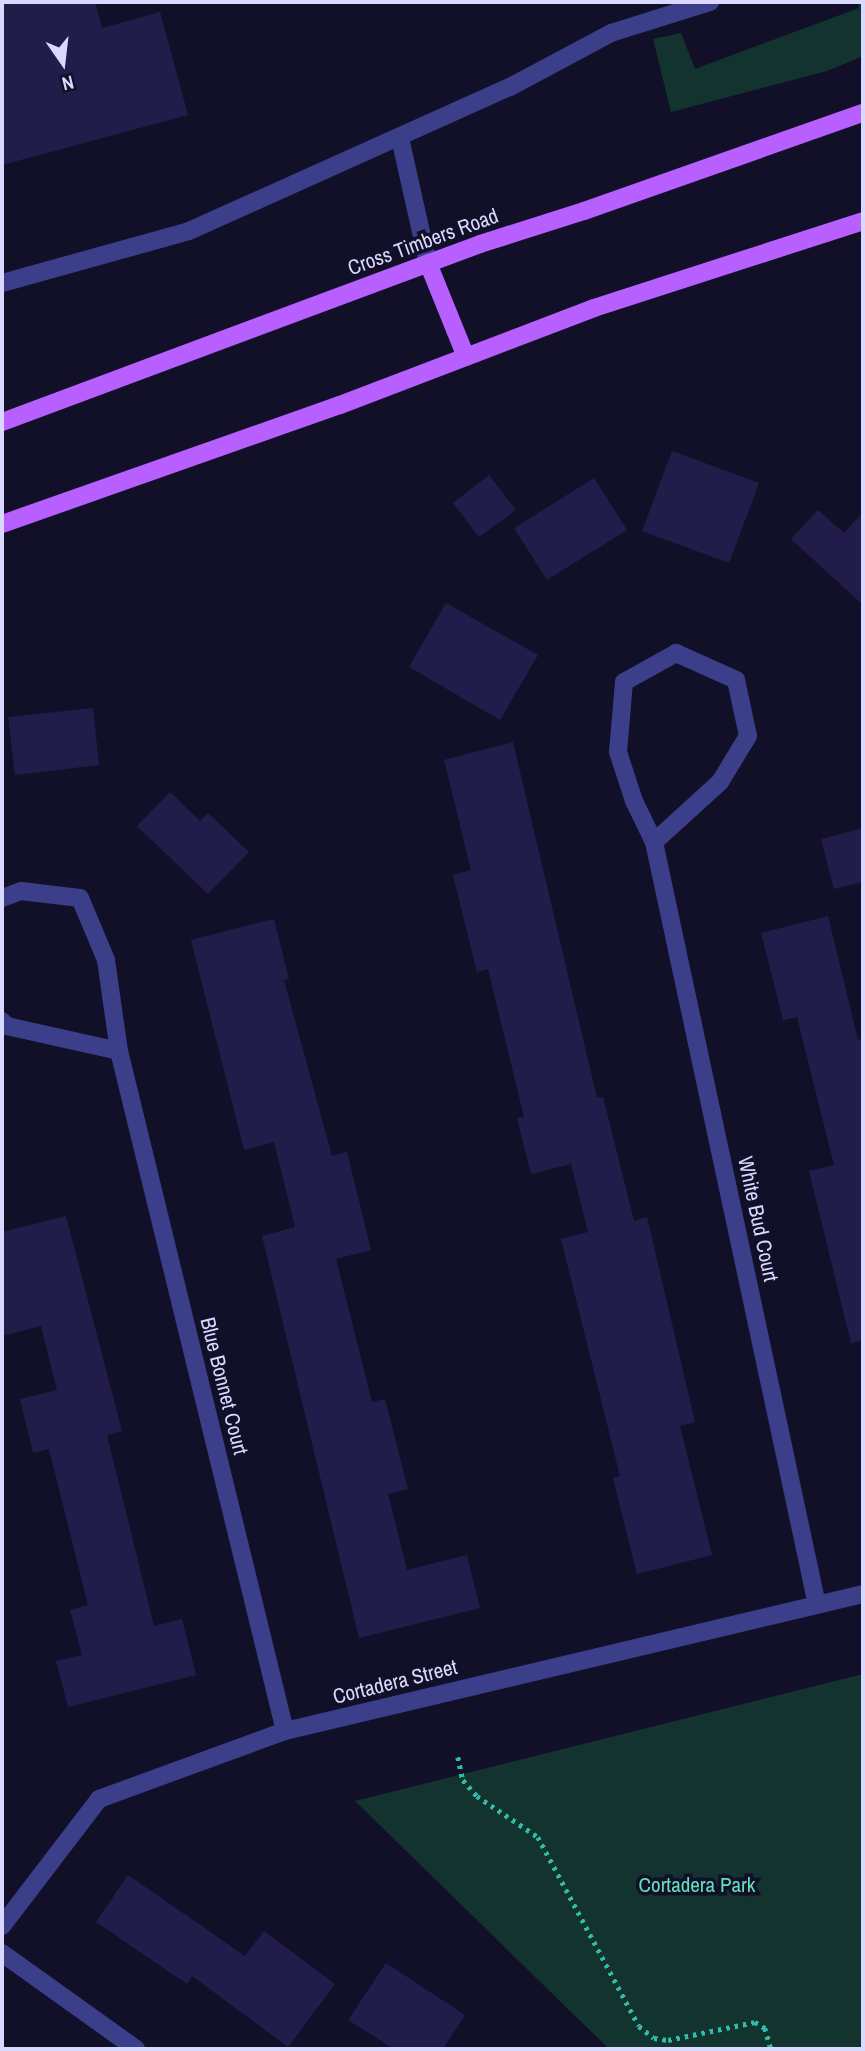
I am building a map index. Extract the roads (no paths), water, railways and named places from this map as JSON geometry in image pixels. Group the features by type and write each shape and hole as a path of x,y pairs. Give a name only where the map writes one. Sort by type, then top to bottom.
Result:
{"main road":[{"name":"Cross Timbers Road","path":"2,422 428,263 863,113"},
{"path":"2,524 466,357 594,308 863,221"},
{"path":"428,263 466,357"}],"street":[{"path":"2,283 189,231 510,87 611,33 709,2"},
{"path":"400,138 428,263"},
{"name":"White Bud Court","path":"654,842 720,782 748,736 736,680 676,653 624,682 618,752 635,801 654,842 817,1605"},
{"name":"Blue Bonnet Court","path":"2,898 20,891 80,898 106,960 119,1051 285,1731"},
{"path":"2,1021 7,1026 119,1051"},
{"name":"Cortadera Street","path":"2,1926 99,1799 285,1731 863,1594"},
{"path":"2,1953 136,2049"}],"park label":[{"name":"Cortadera Park","path":"697,1885"}]}
